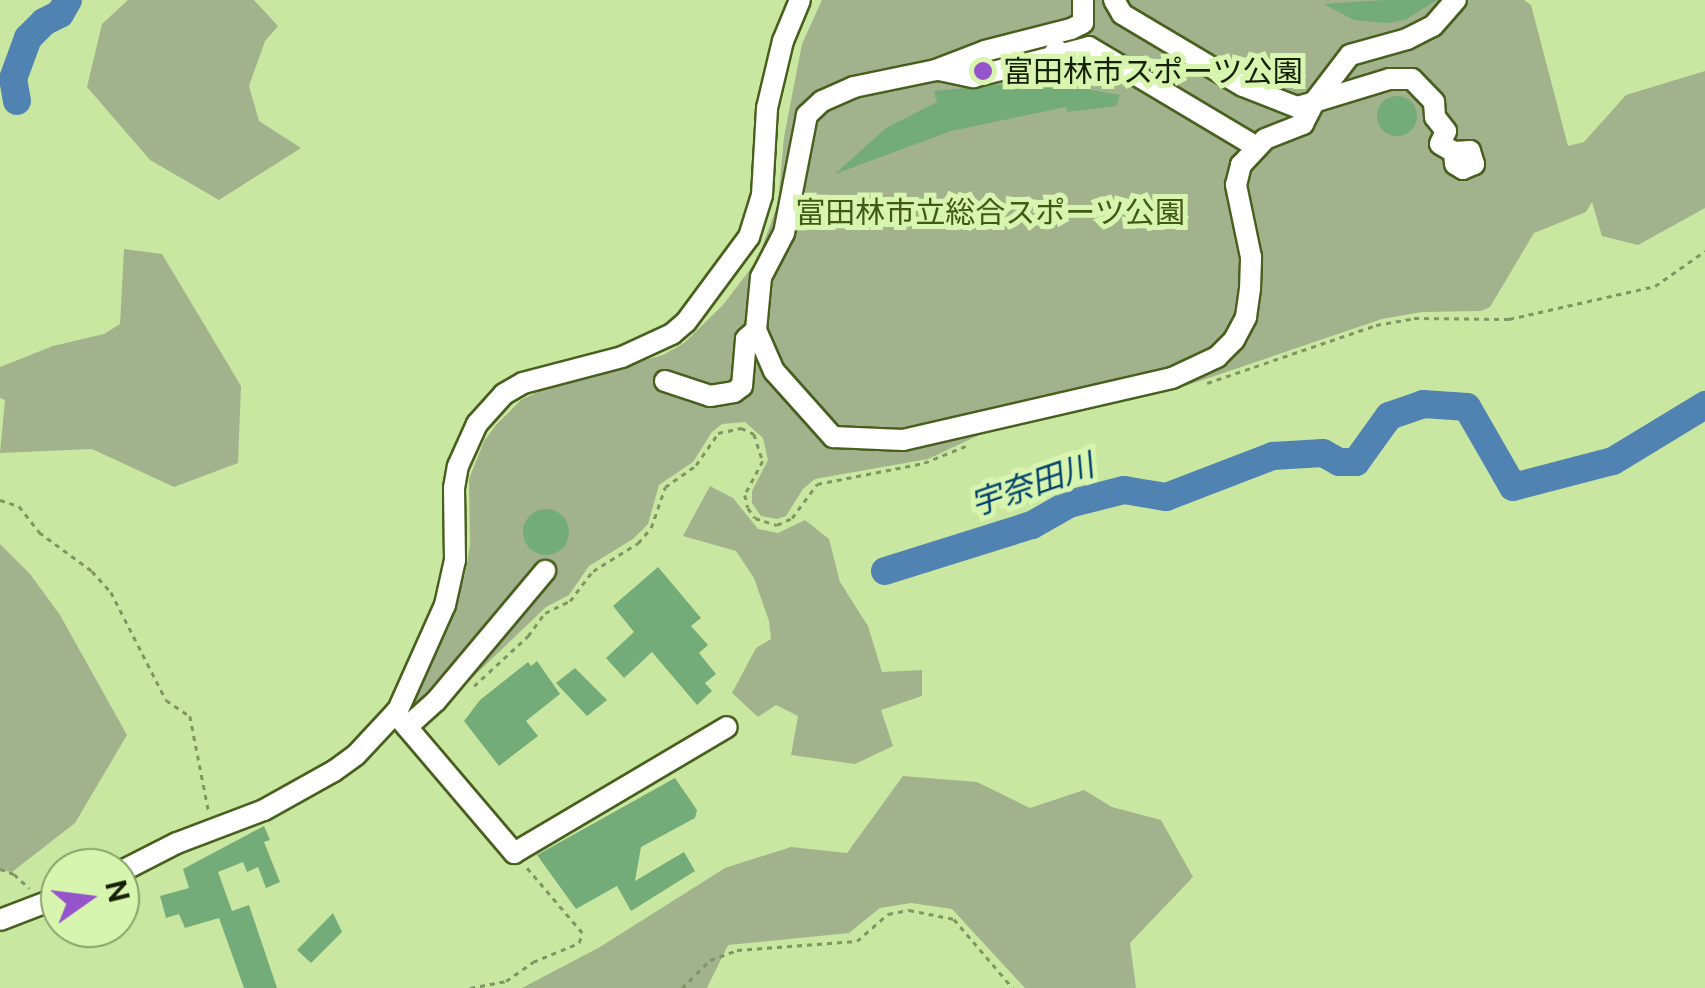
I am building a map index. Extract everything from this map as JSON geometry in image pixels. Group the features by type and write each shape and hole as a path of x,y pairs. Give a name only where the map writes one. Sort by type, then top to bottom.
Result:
{"street":[{"path":"401,720 445,605 455,560 454,488 477,424 504,394 523,382 622,357 672,334 686,322 749,237 762,194 767,108 784,42 800,0"},
{"path":"1084,0 1083,22 1068,30 985,51 936,70 854,87 822,101 807,115 784,233 760,277 756,330 774,371 811,409 821,427 845,440 904,440 1172,378 1217,357 1234,340 1246,317 1251,257 1236,185 1241,166 1256,147 1304,124 1314,102 1350,55 1406,39 1433,26 1456,0"},
{"path":"1114,0 1122,14 1244,86 1297,107 1389,79 1412,79 1434,102 1435,117 1446,131 1440,144 1454,152"},
{"path":"1052,58 1068,30"},
{"path":"936,70 973,77 1088,46 1256,147"},
{"path":"665,381 710,396 734,392 742,386 746,338 756,330"},
{"path":"140,863 264,810 334,771 401,720 436,701 545,571"},
{"path":"401,720 514,853 727,728"},
{"path":"0,920 40,905"}],"path":[{"path":"1195,387 1376,325 1414,318 1509,318 1655,286 1705,251"},
{"path":"466,694 528,636 545,612 570,600 592,571 638,543 651,528 665,486 696,466 718,433 741,428 754,434 763,462 745,494 748,508 755,518 777,526 792,518 817,484 924,463 975,442"},
{"path":"0,500 20,506 39,532 92,571 112,592 166,700 190,716 204,800 216,828"},
{"path":"470,988 506,980 533,962 579,943 582,933 514,853"},
{"path":"0,869 40,892"},
{"path":"682,988 710,960 737,950 857,941 888,914 909,910 954,919 1013,988"}],"green space":[{"path":"128,0 254,0 278,26 265,41 249,86 259,121 301,148 219,200 150,160 87,87 102,24"},
{"name":"富田林市立総合スポーツ公園","path":"822,0 1524,0 1531,5 1568,146 1584,142 1626,95 1705,71 1705,208 1638,245 1602,236 1592,202 1586,212 1534,233 1490,307 1481,311 1422,312 1382,319 1188,385 992,429 928,459 815,479 803,489 786,516 777,519 761,516 752,503 752,491 768,460 763,438 745,422 722,424 712,432 693,462 659,485 648,524 633,539 589,566 569,595 546,607 453,696 412,707 465,575 470,545 469,479 484,441 496,425 521,400 547,387 663,355 684,343 723,305 758,259 778,203 784,137 802,44"},
{"path":"124,249 162,254 241,386 238,463 174,487 92,449 0,453 5,400 0,398 0,367 53,346 104,334 120,324"},
{"path":"710,486 733,498 758,529 778,533 805,520 829,539 840,582 868,626 882,672 922,670 922,696 881,710 893,746 855,764 791,755 798,716 776,705 758,717 732,693 756,648 771,639 754,578 736,551 683,536"},
{"path":"0,544 30,574 60,615 127,735 75,823 12,872 0,870"},
{"path":"903,776 977,782 1030,808 1084,790 1112,807 1161,820 1193,877 1130,943 1136,988 1025,988 952,909 911,903 880,908 849,933 728,945 707,988 522,988 600,947 725,868 791,847 847,853"}],"building":[{"path":"1437,0 1405,20 1386,23 1354,20 1324,4"},
{"path":"1040,81 1120,95 1116,106 1067,112 1066,107 951,131 835,174 886,128 937,102 934,91"},
{"path":"1397,96 1411,102 1417,116 1411,130 1397,136 1383,130 1377,116 1383,102"},
{"path":"546,509 563,515 569,532 563,549 546,555 529,549 523,532 529,515"},
{"path":"658,567 701,618 691,626 708,645 699,653 716,674 705,683 712,691 697,705 652,652 624,678 606,658 634,632 613,606"},
{"path":"537,661 560,694 526,721 538,736 499,766 464,721 480,700 528,662 531,666"},
{"path":"575,668 607,700 587,716 556,683"},
{"path":"675,778 697,810 695,818 641,847 635,881 684,852 695,871 631,911 617,886 576,909 537,855"},
{"path":"264,826 270,840 264,842 280,882 266,888 258,867 247,872 243,862 218,872 232,911 249,905 277,988 244,988 219,918 185,928 179,914 166,918 160,896 189,888 183,869"},
{"path":"333,913 342,932 311,963 297,950"}],"waterway":[{"path":"17,101 13,79 28,38 44,22 60,14 68,0"},
{"name":"宇奈田川","path":"885,571 1032,525 1069,504 1124,490 1166,497 1273,456 1323,453 1339,462 1356,462 1389,416 1423,404 1467,407 1513,487 1613,461 1705,405"}],"place":[{"name":"富田林市スポーツ公園","path":"983,71"}]}
